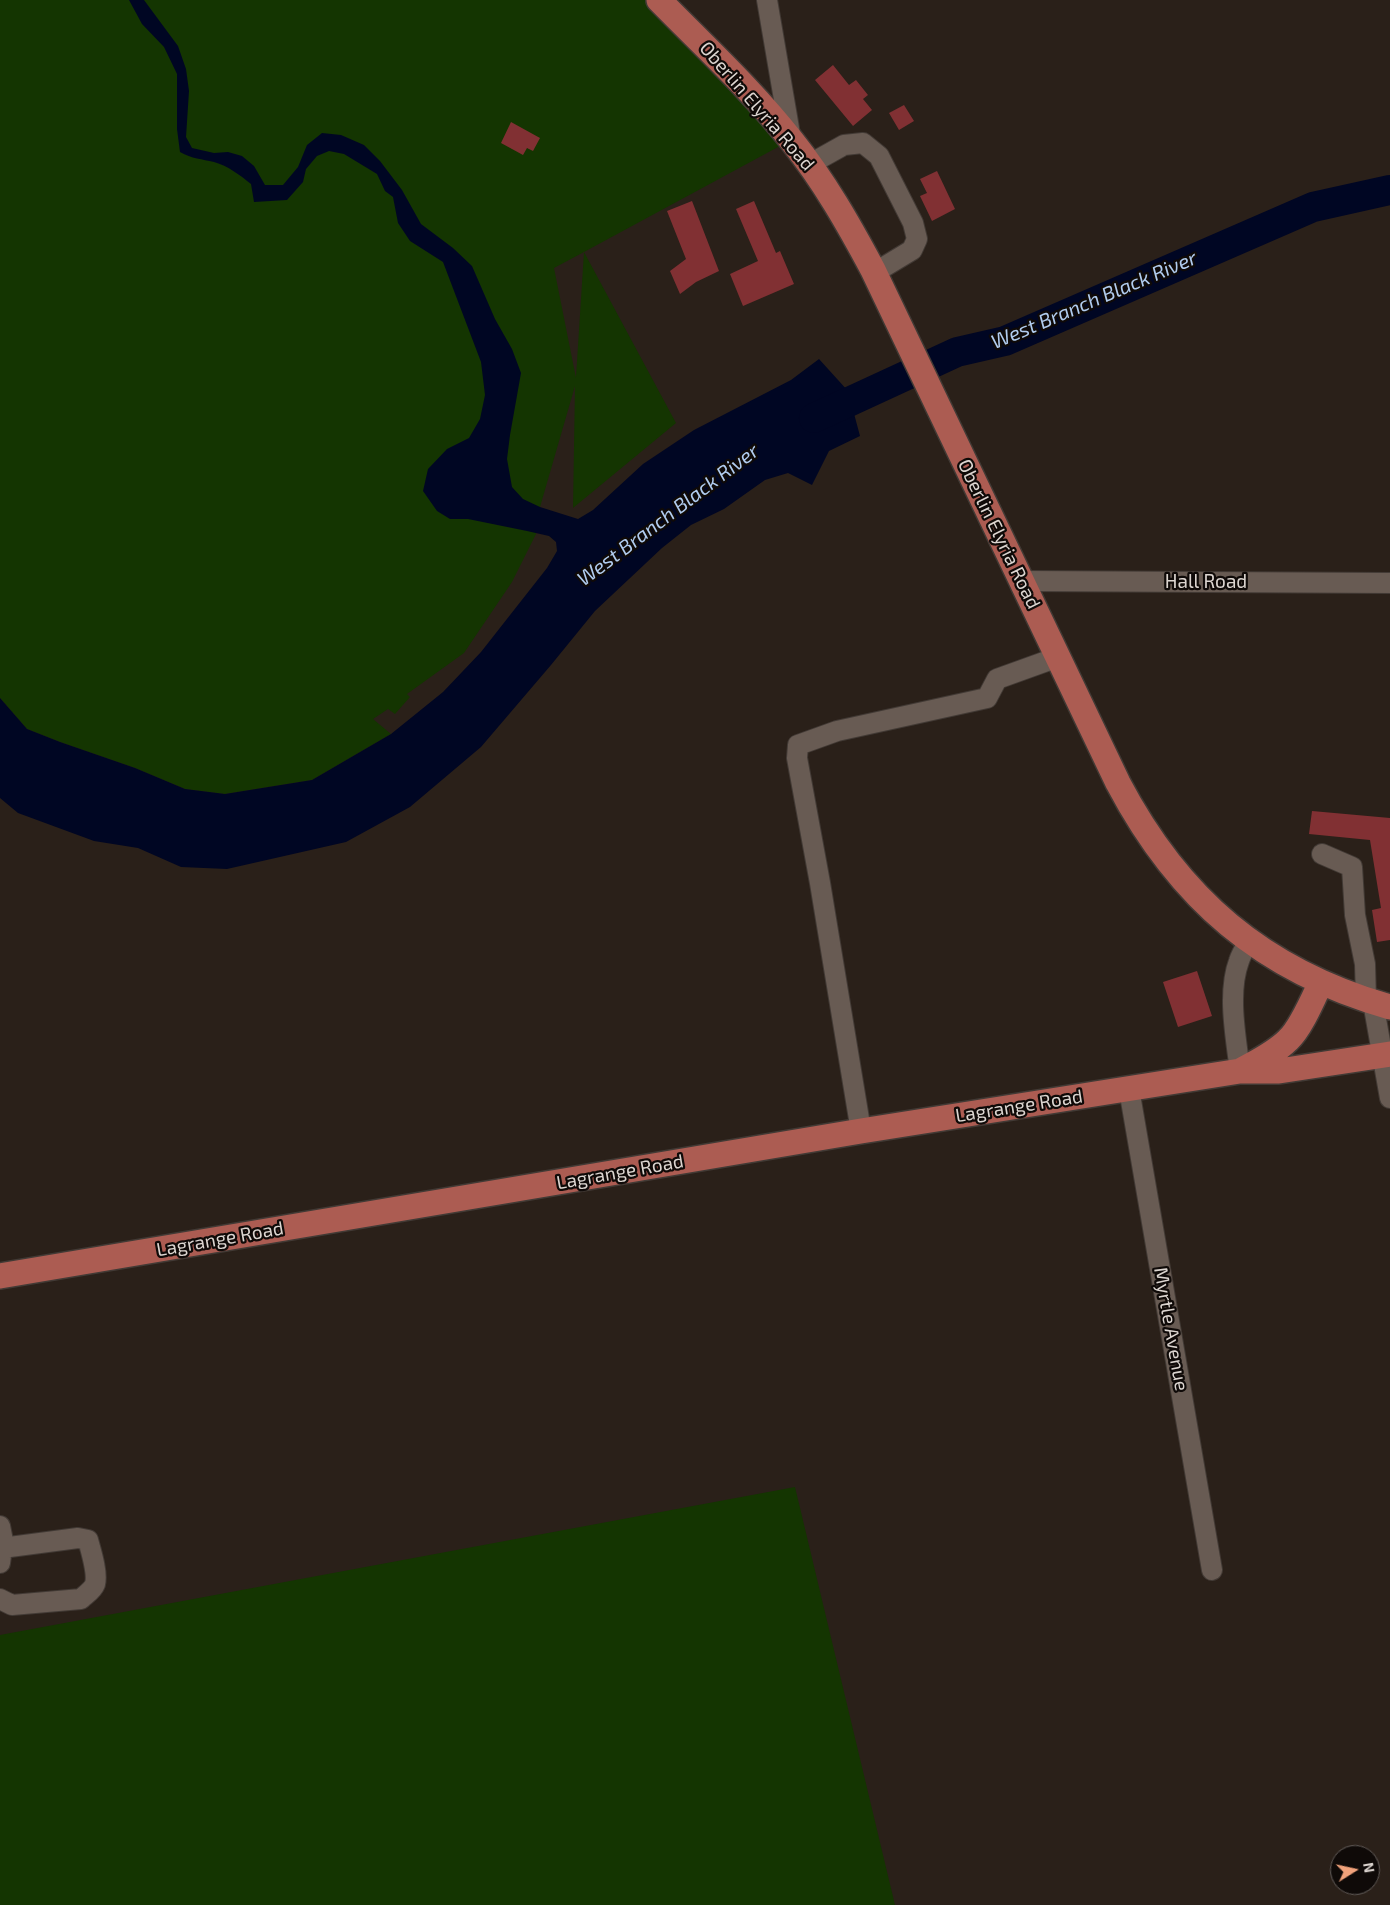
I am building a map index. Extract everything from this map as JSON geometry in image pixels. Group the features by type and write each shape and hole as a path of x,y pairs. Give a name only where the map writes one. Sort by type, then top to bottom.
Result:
{"main road":[{"name":"Oberlin Elyria Road","path":"660,0 746,89 791,140 810,164 845,218 904,335 1118,783 1135,815 1155,846 1202,901 1249,940 1288,966 1321,982 1376,1002"},
{"name":"Lagrange Road","path":"1240,1071 1270,1055 1290,1040 1309,1008 1321,982"},
{"name":"Lagrange Road","path":"0,1276 861,1131 1240,1071 1279,1071 1386,1054"}],"street":[{"path":"767,0 791,140"},
{"path":"810,164 844,145 863,144 879,156 913,223 917,239 912,250 874,273"},
{"name":"Hall Road","path":"1022,581 1390,583"},
{"path":"861,1131 798,758 798,745 837,731 987,698 997,679 1058,657"},
{"path":"1322,854 1352,867 1355,916 1364,964 1376,1002 1386,1054 1390,1098"},
{"path":"1240,1071 1234,1021 1234,984 1238,962 1249,940"},
{"name":"Myrtle Avenue","path":"1129,1089 1212,1570"},
{"path":"0,1526 3,1541 1,1556 78,1538 88,1540 94,1562 95,1584 81,1599 12,1605 0,1599"}],"green space":[{"path":"0,0 659,0 791,140 584,252 676,423 573,508 575,386 540,507 536,534 512,582 464,653 407,694 410,697 395,714 388,709 373,719 391,734 312,780 225,794 185,789 135,768 27,729 0,698","holes":["584,252 576,378 554,268"]},
{"path":"795,1487 895,1905 0,1905 0,1635"}],"water":[{"path":"129,0 144,0 178,46 186,69 189,91 186,137 192,148 214,153 228,152 242,156 254,166 265,185 283,185 298,167 307,145 322,133 341,135 364,145 380,161 402,190 421,224 453,248 472,266 495,319 512,349 521,373 507,459 512,487 523,499 540,507 578,519 593,510 643,464 694,430 791,380 819,359 848,391 860,436 829,451 812,485 788,473 765,480 724,509 691,525 662,548 595,611 481,747 410,807 346,842 227,869 181,867 138,848 94,841 18,813 0,798 0,698 27,729 135,768 185,789 225,794 312,780 391,734 443,692 481,652 547,568 557,551 556,542 549,536 527,531 468,519 450,519 437,511 423,491 428,469 447,449 469,438 480,419 485,395 481,362 443,262 410,241 398,223 393,197 385,191 377,174 344,154 329,151 317,156 306,169 303,182 287,200 254,202 251,184 238,174 214,162 180,152 177,129 177,74 164,47 142,24"}],"building":[{"path":"833,65 849,85 856,80 868,95 863,99 872,110 853,126 815,80"},
{"path":"904,105 914,121 899,130 889,113"},
{"path":"511,122 540,138 533,151 527,148 523,155 501,143"},
{"path":"937,171 955,209 932,221 920,196 927,193 920,179"},
{"path":"692,201 719,271 696,282 680,294 670,271 686,259 667,211"},
{"path":"754,201 776,253 780,251 794,284 743,306 730,274 758,261 736,209"},
{"path":"1312,811 1390,818 1390,940 1377,942 1372,910 1381,908 1370,840 1309,834"},
{"path":"1197,971 1212,1016 1178,1027 1163,982"}],"waterway":[{"name":"West Branch Black River","path":"814,418 957,352 1005,341 1313,207 1390,190"}]}
